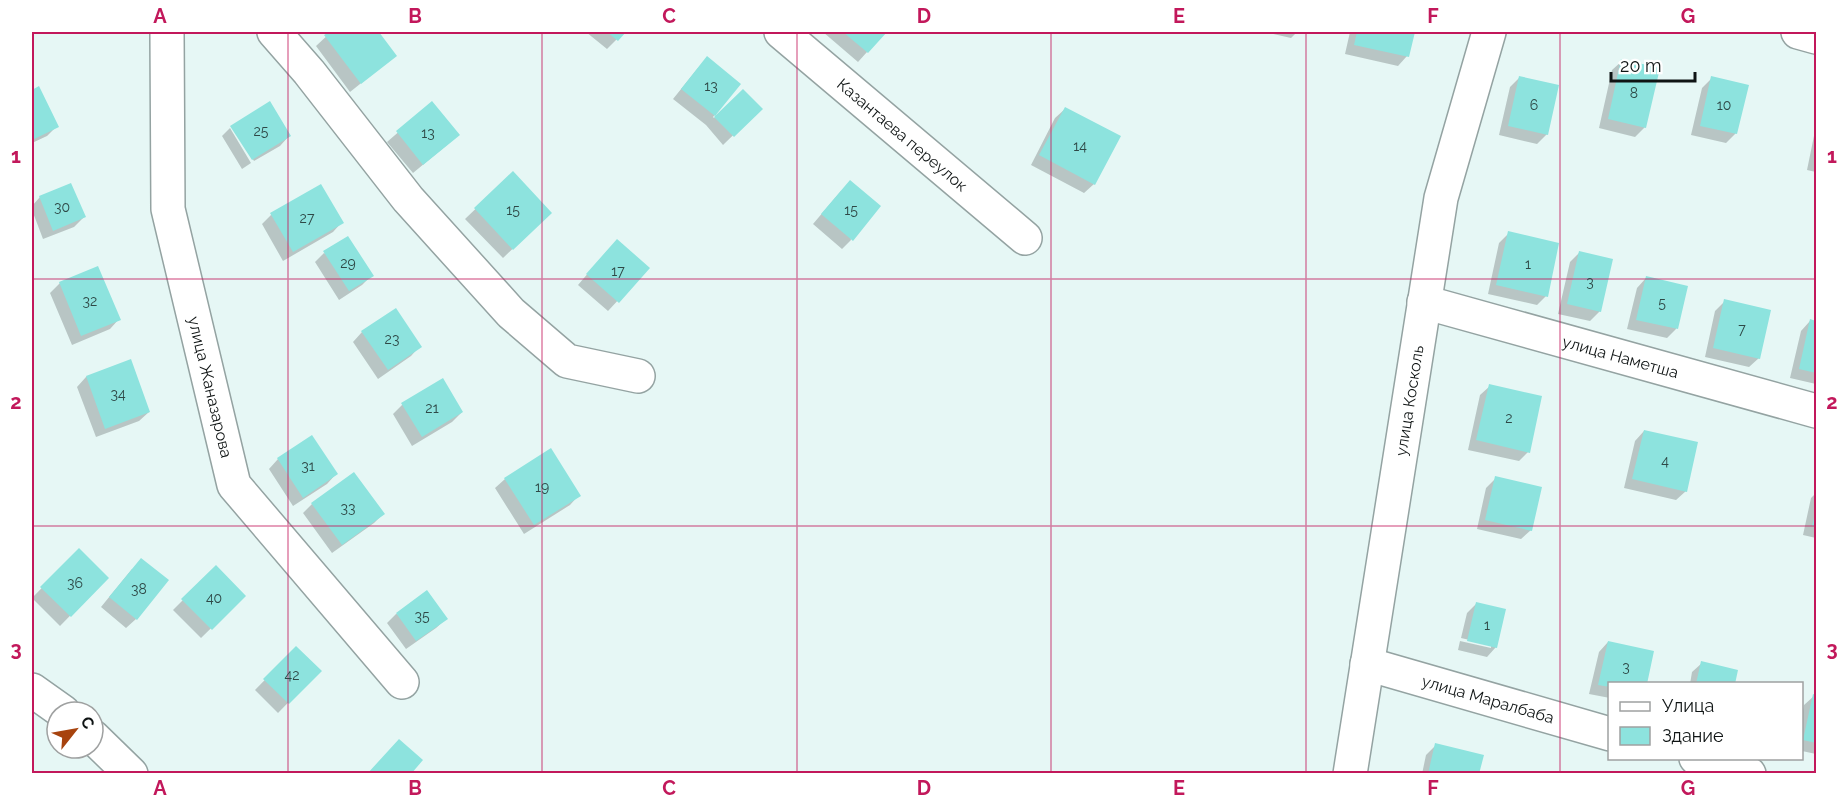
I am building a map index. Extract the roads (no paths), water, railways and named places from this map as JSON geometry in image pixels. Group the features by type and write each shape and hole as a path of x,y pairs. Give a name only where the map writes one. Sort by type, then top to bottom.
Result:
{"street":[{"name":"улица Жаназарова","path":"166,32 168,209 234,485 402,682"},
{"path":"274,32 309,72 408,199 511,313 567,361 638,376"},
{"name":"Казантаева переулок","path":"781,32 1025,238"},
{"name":"улица Косколь","path":"1350,774 1441,198 1489,32"},
{"path":"1798,32 1816,37"},
{"name":"улица Наметша","path":"1424,302 1816,411"},
{"name":"улица Маралбаба","path":"1367,664 1608,733"},
{"path":"32,690 46,700"},
{"path":"105,749 131,774"},
{"path":"1700,760 1749,774"}]}
